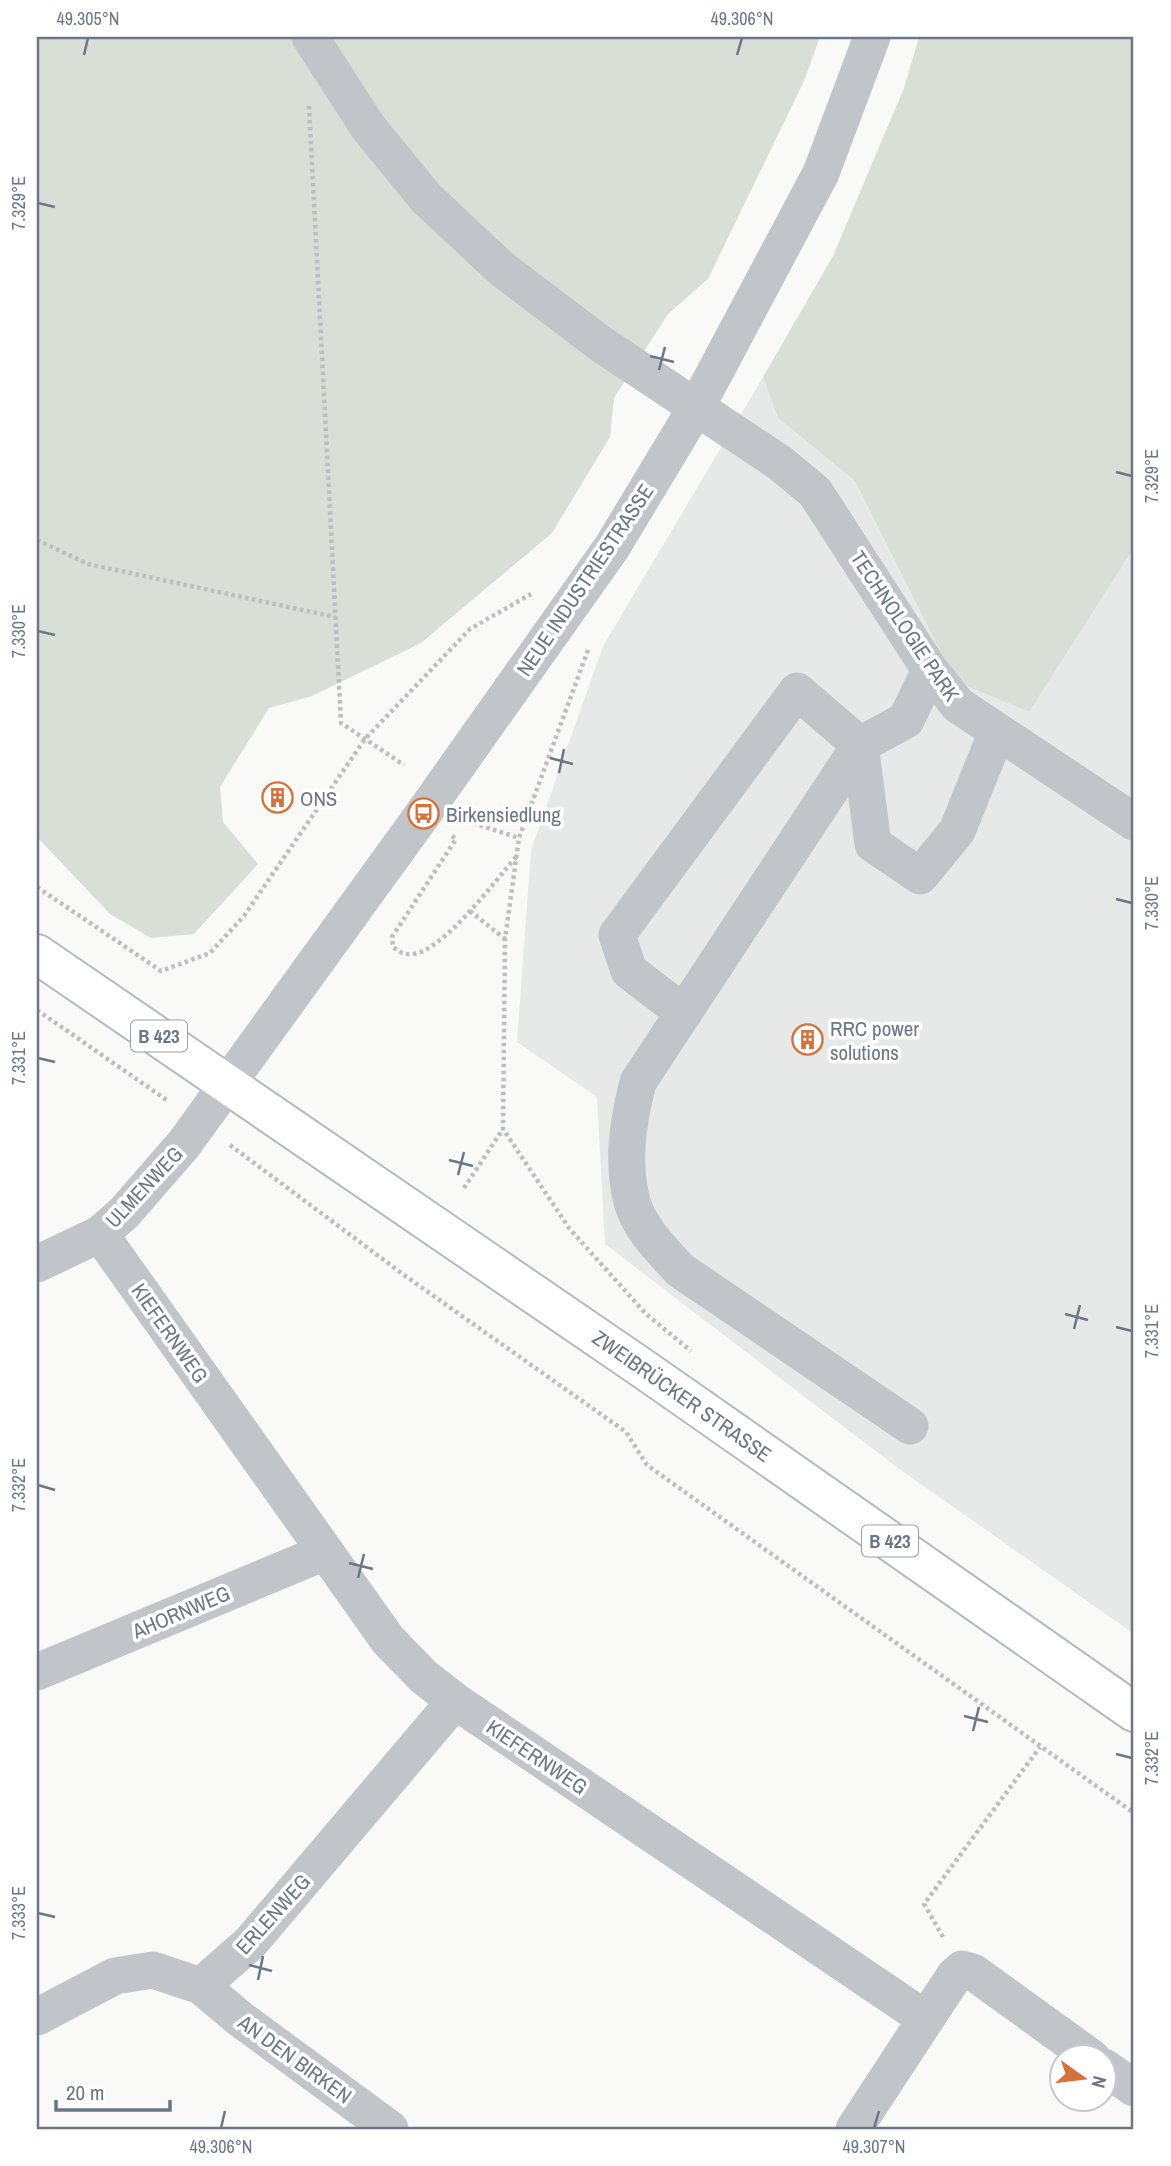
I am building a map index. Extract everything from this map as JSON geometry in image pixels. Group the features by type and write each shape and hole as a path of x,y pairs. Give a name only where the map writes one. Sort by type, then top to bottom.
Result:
{"main road":[{"name":"B 423","path":"37,954 228,1083"},
{"name":"ZWEIBRÜCKER STRASSE","path":"228,1083 656,1377 1134,1712"}],"street":[{"name":"NEUE INDUSTRIESTRASSE","path":"228,1083 612,547 697,406 821,173 872,37"},
{"name":"TECHNOLOGIE PARK","path":"315,47 368,127 426,198 502,269 601,344 780,463 815,492 930,670 958,705 1134,822"},
{"path":"909,1426 680,1270 653,1239 634,1206 625,1160 638,1082 860,745 906,720 930,670"},
{"path":"684,1013 629,971 617,935 797,691 860,745 873,844 920,876 957,831 997,732"},
{"name":"ULMENWEG","path":"37,1264 100,1234 124,1213 228,1083"},
{"name":"KIEFERNWEG","path":"100,1234 388,1640 424,1677 454,1701 926,2020"},
{"name":"AHORNWEG","path":"37,1672 325,1552"},
{"name":"ERLENWEG","path":"201,1986 250,1943 454,1701"},
{"path":"855,2129 955,1975 962,1969 973,1972 1074,2044"},
{"path":"37,2017 115,1976 153,1970 201,1986"},
{"name":"AN DEN BIRKEN","path":"201,1986 239,2018 390,2129"},
{"path":"1118,2077 1134,2088"}],"path":[{"path":"315,47 307,67 341,723 404,765"},
{"path":"37,540 88,564 335,617"},
{"path":"37,887 161,971 210,953 244,916 365,739 470,629 541,588"},
{"path":"464,1188 503,1129 505,939 519,838 591,643"},
{"path":"423,814 456,839 392,937 393,947 402,954 414,955 429,949 470,911 517,855"},
{"path":"473,823 519,838"},
{"path":"470,911 505,939"},
{"path":"37,1010 199,1122 404,1275 625,1432 647,1465 1134,1813"},
{"path":"503,1129 569,1228 646,1314 697,1356"},
{"path":"962,1969 924,1904 1041,1747"}],"shaded area":[{"path":"37,37 820,37 804,81 708,279 668,314 614,398 610,437 552,533 421,643 312,696 269,708 220,787 223,822 258,864 194,934 151,938 110,914 37,837"},
{"path":"919,37 1134,37 1134,548 1029,712 955,681 855,481 778,418 763,377 833,256 904,88"},
{"path":"763,377 778,418 855,481 955,681 1029,712 1134,548 1134,1634 895,1466 605,1244 597,1097 517,1042 531,850 603,646"}],"place":[{"name":"ONS","path":"277,798"},
{"name":"Birkensiedlung","path":"423,814"},
{"name":"RRC power solutions","path":"807,1040"}]}
